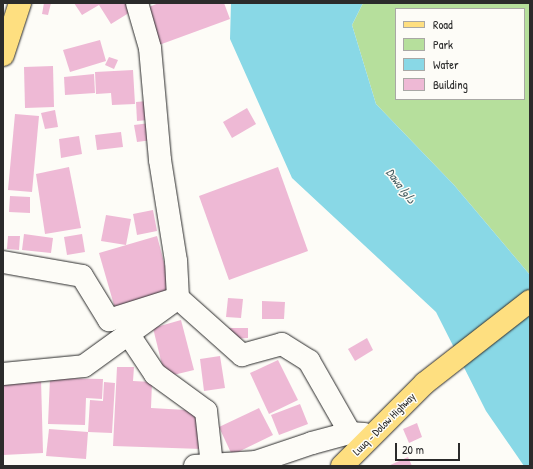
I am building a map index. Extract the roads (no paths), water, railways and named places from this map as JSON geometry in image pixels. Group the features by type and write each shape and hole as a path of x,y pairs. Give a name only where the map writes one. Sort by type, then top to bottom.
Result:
{"main road":[{"path":"3,55 20,3"},
{"name":"Luuq - Dolow Highway","path":"342,466 376,434 425,382 530,301"}],"street":[{"path":"137,3 150,48 160,160 176,261 178,298 242,355 282,344 309,361 350,433"},
{"path":"3,262 82,276 109,320 178,298"},
{"path":"3,374 84,366 129,335 178,298"},
{"path":"129,335 154,374 206,411 203,465 256,462 350,433 376,434"}],"water":[{"name":"Dawa داوا","path":"231,3 363,3 352,25 376,104 454,185 530,275 530,466 524,466 486,411 436,312 292,178 230,39"}]}
